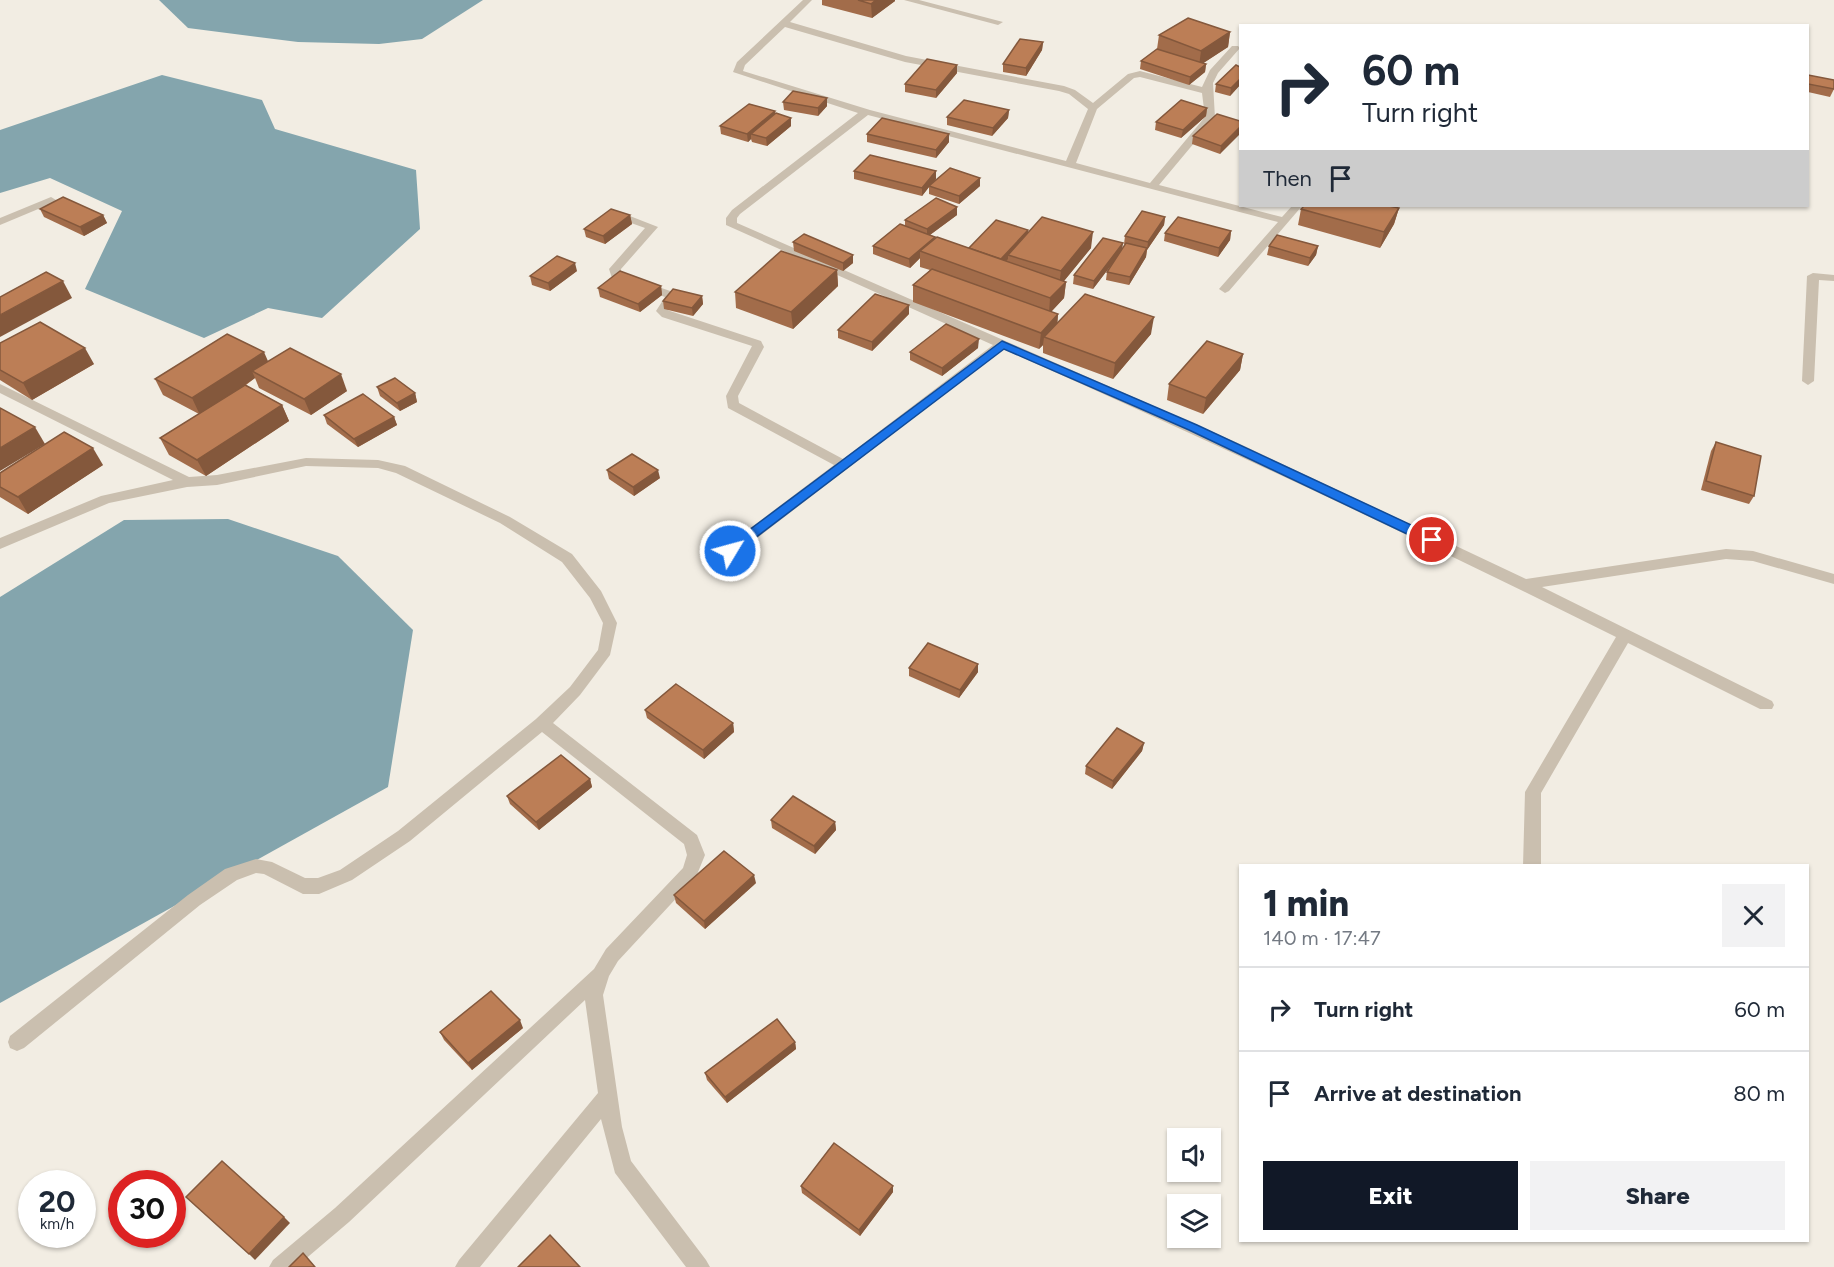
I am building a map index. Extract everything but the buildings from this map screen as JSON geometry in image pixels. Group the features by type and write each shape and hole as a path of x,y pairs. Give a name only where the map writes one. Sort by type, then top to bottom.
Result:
{"street":[{"path":"808,0 740,64 738,72 866,112 1285,221"},
{"path":"908,0 998,22"},
{"path":"782,23 905,59 1061,88 1094,108"},
{"path":"1153,186 1210,118 1208,91 1210,77 1235,48"},
{"path":"1070,165 1094,108 1134,75 1208,91"},
{"path":"866,112 736,212 731,218 732,225 1235,447 1625,634 1766,705"},
{"path":"0,222 51,200"},
{"path":"1225,289 1296,207"},
{"path":"610,213 651,227 615,269 616,276 672,295 663,313 757,344 758,347 732,396 733,405 844,465"},
{"path":"1808,381 1813,276 1834,278"},
{"path":"730,551 1002,344"},
{"path":"2,392 187,482"},
{"path":"0,544 106,499 187,482 217,480 306,462 378,464 400,469 506,520 567,558 596,595 610,623 605,651 575,692 542,723 404,836 346,875 319,886 303,886 266,867 256,866 231,874 194,900 17,1042"},
{"path":"1523,585 1726,554 1753,556 1834,579"},
{"path":"1532,864 1533,792 1625,634"},
{"path":"542,723 691,840 696,855 690,872 612,955 601,973 594,995 608,1096 622,1166 699,1267"},
{"path":"280,1267 342,1215 601,973"},
{"path":"466,1267 608,1096"}],"water":[{"path":"159,0 483,0 422,39 379,44 298,42 188,28"},
{"path":"162,75 262,100 275,129 416,170 420,229 322,318 268,308 204,338 85,289 122,211 50,178 0,193 0,130"},
{"path":"228,519 338,556 413,630 388,787 0,1003 0,597 124,520"}],"route":[{"path":"730,551 1002,344 1193,427 1432,540"}]}
